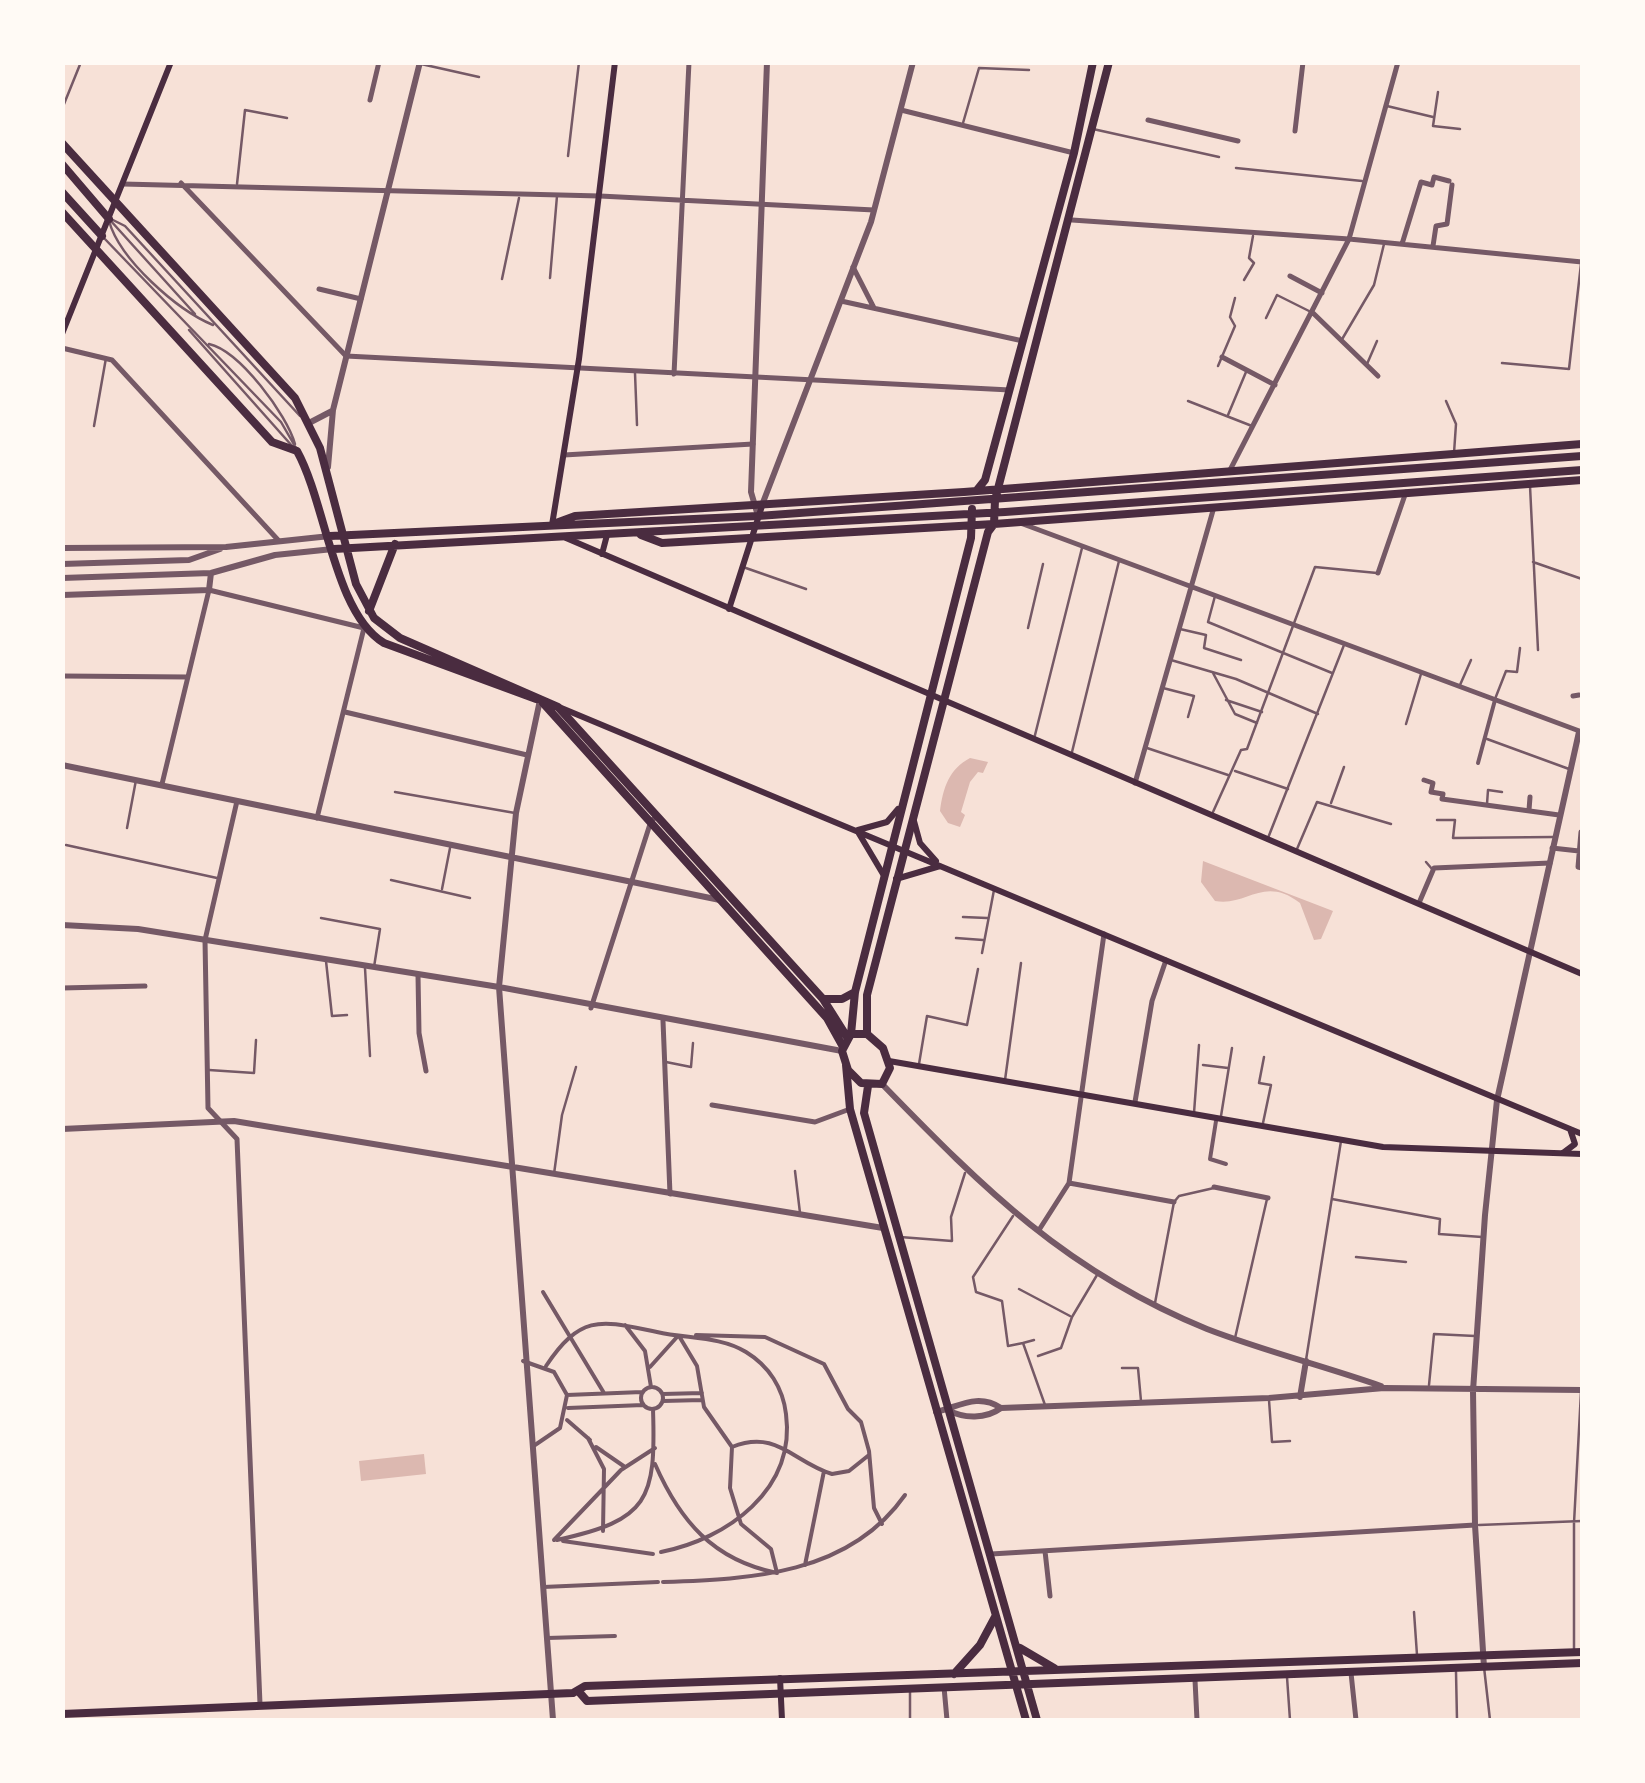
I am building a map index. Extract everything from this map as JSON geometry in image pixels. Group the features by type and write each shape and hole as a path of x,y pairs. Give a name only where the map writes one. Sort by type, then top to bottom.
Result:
{"main road":[{"path":"62,334 170,62"},
{"path":"552,525 577,370 616,62"},
{"path":"1026,1720 850,1109 846,1042 898,809 971,538 973,501 985,480 1010,390 1074,153 1093,62"},
{"path":"867,1034 867,996 896,879 988,532 994,524 995,500 1072,220 1109,62"},
{"path":"62,143 295,398 310,423 328,474 346,547 369,611 400,638 1582,1134"},
{"path":"62,164 108,218"},
{"path":"62,192 102,236"},
{"path":"71,202 96,249"},
{"path":"62,212 272,442 298,451 318,493 364,628 384,643 520,696 540,700 823,999 846,1042"},
{"path":"1023,341 1037,346"},
{"path":"927,500 977,490 1135,484 1578,445"},
{"path":"1520,449 1521,460"},
{"path":"1454,454 1455,465"},
{"path":"1407,463 1455,465 1582,454"},
{"path":"1406,487 1407,463"},
{"path":"1530,479 1582,470"},
{"path":"1216,501 1227,476"},
{"path":"334,549 886,524 995,512 1058,512 1530,479 1582,480"},
{"path":"330,536 759,509 995,500 1067,489"},
{"path":"729,609 759,509"},
{"path":"929,521 994,524 1058,512"},
{"path":"955,524 971,538"},
{"path":"637,533 662,542 751,538 813,528"},
{"path":"602,554 607,535"},
{"path":"565,537 1582,974"},
{"path":"369,611 396,544"},
{"path":"558,707 846,1042"},
{"path":"857,830 888,822 898,809"},
{"path":"913,816 920,843 941,866"},
{"path":"857,830 883,874"},
{"path":"896,879 941,866"},
{"path":"823,999 842,999 855,992"},
{"path":"846,1042 867,1034"},
{"path":"867,1034 878,1042 889,1061 889,1075 882,1084 868,1086"},
{"path":"889,1061 1341,1139 1492,1154 1582,1154"},
{"path":"846,1065 868,1086"},
{"path":"868,1086 864,1114 946,1409 1026,1668 1037,1720"},
{"path":"1562,1154 1575,1144 1569,1128"},
{"path":"954,1674 980,1644 995,1617"},
{"path":"1020,1648 1058,1670"},
{"path":"580,1693 587,1701 910,1688 1014,1688 1456,1668 1578,1652"},
{"path":"580,1693 585,1686 954,1674 1010,1668 1058,1670 1418,1659 1582,1664"},
{"path":"1195,1666 1196,1680"},
{"path":"780,1678 782,1720"},
{"path":"67,1716 580,1693"}],"street":[{"path":"370,100 379,62"},
{"path":"674,374 689,62"},
{"path":"759,509 752,444 767,62"},
{"path":"759,509 874,210 913,62"},
{"path":"1295,131 1304,62"},
{"path":"1227,476 1349,239 1398,62"},
{"path":"328,474 333,410 419,63"},
{"path":"901,110 1074,153"},
{"path":"1148,120 1238,140"},
{"path":"1402,244 1422,182 1432,184 1434,177 1450,183 1446,224 1436,226 1433,248"},
{"path":"180,183 346,356 1010,390"},
{"path":"123,184 600,196 874,210"},
{"path":"1072,220 1349,239 1582,262"},
{"path":"853,267 874,308"},
{"path":"1290,276 1322,293"},
{"path":"318,289 361,299"},
{"path":"841,301 1023,341"},
{"path":"1312,312 1378,376"},
{"path":"62,348 106,357 279,542"},
{"path":"1222,357 1275,386"},
{"path":"310,423 333,410"},
{"path":"564,454 752,444"},
{"path":"1578,445 1582,454"},
{"path":"1378,574 1406,487"},
{"path":"1135,783 1216,501"},
{"path":"1058,512 1058,537"},
{"path":"1011,519 1581,732 1559,814 1497,1100 1473,1391 1475,1525 1484,1662"},
{"path":"62,548 226,547 330,536"},
{"path":"62,564 189,560 226,547"},
{"path":"62,578 211,573 275,555 334,549"},
{"path":"162,784 211,573"},
{"path":"62,595 208,590 364,628 317,818"},
{"path":"62,676 188,677"},
{"path":"540,700 516,813 499,988 523,1361 553,1720"},
{"path":"1478,762 1494,700"},
{"path":"344,712 527,754"},
{"path":"62,765 633,885 722,900"},
{"path":"1424,780 1433,783 1431,792 1443,794 1442,799 1559,814"},
{"path":"1529,810 1530,797"},
{"path":"237,801 204,940 207,1070 208,1108 237,1139 260,1707"},
{"path":"591,1008 654,818"},
{"path":"1581,832 1578,868 1582,868"},
{"path":"1552,848 1579,851"},
{"path":"1419,903 1433,869 1550,863"},
{"path":"62,925 138,929 499,988 663,1021 846,1042"},
{"path":"1038,1233 1069,1183 1104,934"},
{"path":"1135,1102 1148,1026 1166,960"},
{"path":"418,974 426,1071"},
{"path":"62,988 145,986"},
{"path":"663,1021 670,1194"},
{"path":"882,1084 966,1172 1014,1215 1098,1274 1154,1305 1235,1339 1384,1388"},
{"path":"712,1105 815,1122 850,1109"},
{"path":"1219,1117 1210,1158 1226,1164"},
{"path":"62,1129 219,1122 884,1228"},
{"path":"1069,1183 1174,1202"},
{"path":"1214,1188 1268,1198"},
{"path":"543,1292 604,1393"},
{"path":"546,1366 571,1337 596,1324 622,1322 730,1345 761,1363 784,1399 786,1446 770,1485 739,1519 706,1540 661,1552"},
{"path":"622,1322 640,1344 650,1367 651,1386"},
{"path":"650,1367 679,1336 752,1335 817,1358 829,1370 848,1409 861,1422 869,1454 874,1508 882,1524"},
{"path":"679,1336 697,1366 702,1396 732,1447 729,1478 739,1519 748,1534 771,1548 777,1573"},
{"path":"523,1361 546,1366 558,1377 567,1395 564,1419 550,1438 530,1446"},
{"path":"1300,1396 1306,1361"},
{"path":"651,1386 663,1394 702,1396"},
{"path":"567,1395 642,1392 651,1386"},
{"path":"946,1409 958,1416 992,1415 1002,1408 1269,1398 1384,1388 1582,1390"},
{"path":"642,1392 643,1404"},
{"path":"663,1394 663,1401"},
{"path":"653,1409 663,1401 702,1396"},
{"path":"936,1412 957,1402 990,1400 1002,1408"},
{"path":"568,1408 643,1404 653,1409"},
{"path":"653,1409 655,1464 676,1509 726,1556 777,1573"},
{"path":"564,1419 625,1467"},
{"path":"588,1438 602,1464 603,1531"},
{"path":"732,1447 756,1441 786,1446 824,1472 844,1473 869,1454"},
{"path":"556,1540 625,1467 654,1448"},
{"path":"556,1540 603,1531 634,1509 655,1464"},
{"path":"804,1566 824,1472"},
{"path":"543,1587 777,1573 842,1551 882,1524 905,1496"},
{"path":"991,1554 1475,1525"},
{"path":"538,1540 652,1554"},
{"path":"1045,1550 1050,1596"},
{"path":"547,1638 615,1636"},
{"path":"1351,1674 1356,1720"},
{"path":"1196,1680 1196,1720"},
{"path":"944,1687 947,1720"}],"lane":[{"path":"62,109 81,62"},
{"path":"568,156 579,62"},
{"path":"419,63 479,77"},
{"path":"962,126 979,68 1029,70"},
{"path":"1438,92 1432,126 1460,130"},
{"path":"1386,106 1434,118"},
{"path":"237,186 245,110 288,118"},
{"path":"1093,129 1218,157"},
{"path":"1236,168 1364,181"},
{"path":"502,280 519,194"},
{"path":"550,278 557,195"},
{"path":"108,218 199,319"},
{"path":"108,218 114,238 173,303 215,326"},
{"path":"108,218 124,226 310,423"},
{"path":"1244,280 1254,263 1248,258 1253,234"},
{"path":"102,236 298,451"},
{"path":"1341,342 1374,285 1385,243"},
{"path":"1502,363 1569,369 1582,262"},
{"path":"1266,318 1277,296 1312,312"},
{"path":"1218,366 1235,326 1230,317 1235,298"},
{"path":"188,329 208,343 281,422 298,451"},
{"path":"1366,365 1377,341"},
{"path":"208,343 225,350 288,417 298,451"},
{"path":"94,426 106,357"},
{"path":"1228,416 1247,370"},
{"path":"636,372 637,424"},
{"path":"1188,400 1254,426"},
{"path":"1446,401 1456,424 1454,454"},
{"path":"1530,479 1538,650"},
{"path":"1034,740 1082,546"},
{"path":"1071,756 1120,560"},
{"path":"1533,562 1582,580"},
{"path":"1028,628 1043,564"},
{"path":"742,567 806,589"},
{"path":"1212,816 1228,775 1234,772 1270,693 1282,650 1316,567 1378,574"},
{"path":"1216,594 1208,622 1332,673"},
{"path":"1179,628 1206,635 1204,648 1241,660"},
{"path":"1267,839 1345,644"},
{"path":"1494,700 1506,671 1516,672 1520,648"},
{"path":"1170,660 1212,671 1318,714"},
{"path":"1459,687 1470,660"},
{"path":"1212,671 1235,714 1257,724"},
{"path":"1406,724 1422,672"},
{"path":"1188,717 1193,686"},
{"path":"1162,688 1190,696"},
{"path":"1225,700 1262,712"},
{"path":"1486,738 1570,770"},
{"path":"1146,747 1228,775"},
{"path":"1330,806 1344,766"},
{"path":"1234,772 1288,789"},
{"path":"126,828 136,779"},
{"path":"1486,805 1486,790 1502,792"},
{"path":"394,792 516,813"},
{"path":"1296,852 1317,802 1391,824"},
{"path":"1437,820 1455,820 1454,838 1468,841 1554,837"},
{"path":"66,845 219,878"},
{"path":"442,890 450,846"},
{"path":"1426,862 1433,869"},
{"path":"391,880 470,898"},
{"path":"982,953 994,888"},
{"path":"962,917 989,918"},
{"path":"321,918 380,929 370,967 370,1056"},
{"path":"956,938 984,940"},
{"path":"326,960 332,1016 347,1015"},
{"path":"1005,1080 1020,963"},
{"path":"919,1066 927,1016 967,1025 978,969"},
{"path":"207,1070 254,1073 256,1040"},
{"path":"664,1062 690,1067 693,1043"},
{"path":"1200,1045 1196,1063 1228,1068"},
{"path":"1219,1117 1232,1048"},
{"path":"1262,1125 1271,1086 1260,1083 1264,1057"},
{"path":"1194,1112 1201,1065"},
{"path":"554,1175 562,1115 576,1067"},
{"path":"1306,1361 1341,1139"},
{"path":"795,1172 800,1215"},
{"path":"899,1237 952,1241 952,1217 966,1172"},
{"path":"1154,1305 1174,1202 1178,1196 1214,1188"},
{"path":"1235,1339 1268,1198"},
{"path":"1331,1199 1440,1219 1439,1234 1483,1237"},
{"path":"1014,1215 974,1277 976,1292 1002,1301 1008,1346 1034,1340"},
{"path":"1356,1256 1406,1262"},
{"path":"1038,1356 1061,1348 1072,1317 1098,1274"},
{"path":"1019,1290 1072,1317"},
{"path":"1428,1390 1434,1334 1476,1336"},
{"path":"1023,1342 1045,1406"},
{"path":"1122,1368 1138,1368 1141,1403"},
{"path":"1578,1652 1574,1522 1582,1390"},
{"path":"1269,1398 1272,1442"},
{"path":"1265,1442 1290,1441"},
{"path":"1475,1525 1582,1521"},
{"path":"1574,1559 1582,1560"},
{"path":"1574,1595 1582,1595"},
{"path":"1414,1612 1418,1659"},
{"path":"1484,1662 1490,1720"},
{"path":"1456,1668 1456,1720"},
{"path":"1287,1676 1290,1720"},
{"path":"910,1688 910,1720"}],"shaded area":[{"path":"970,758 988,762 983,773 978,772 970,782 960,827 948,823 940,811 948,780"},
{"path":"1203,861 1333,911 1321,939 1314,940 1300,903 1287,895 1265,892 1215,901 1201,882"},
{"path":"424,1454 426,1474 361,1481 359,1461"}]}
